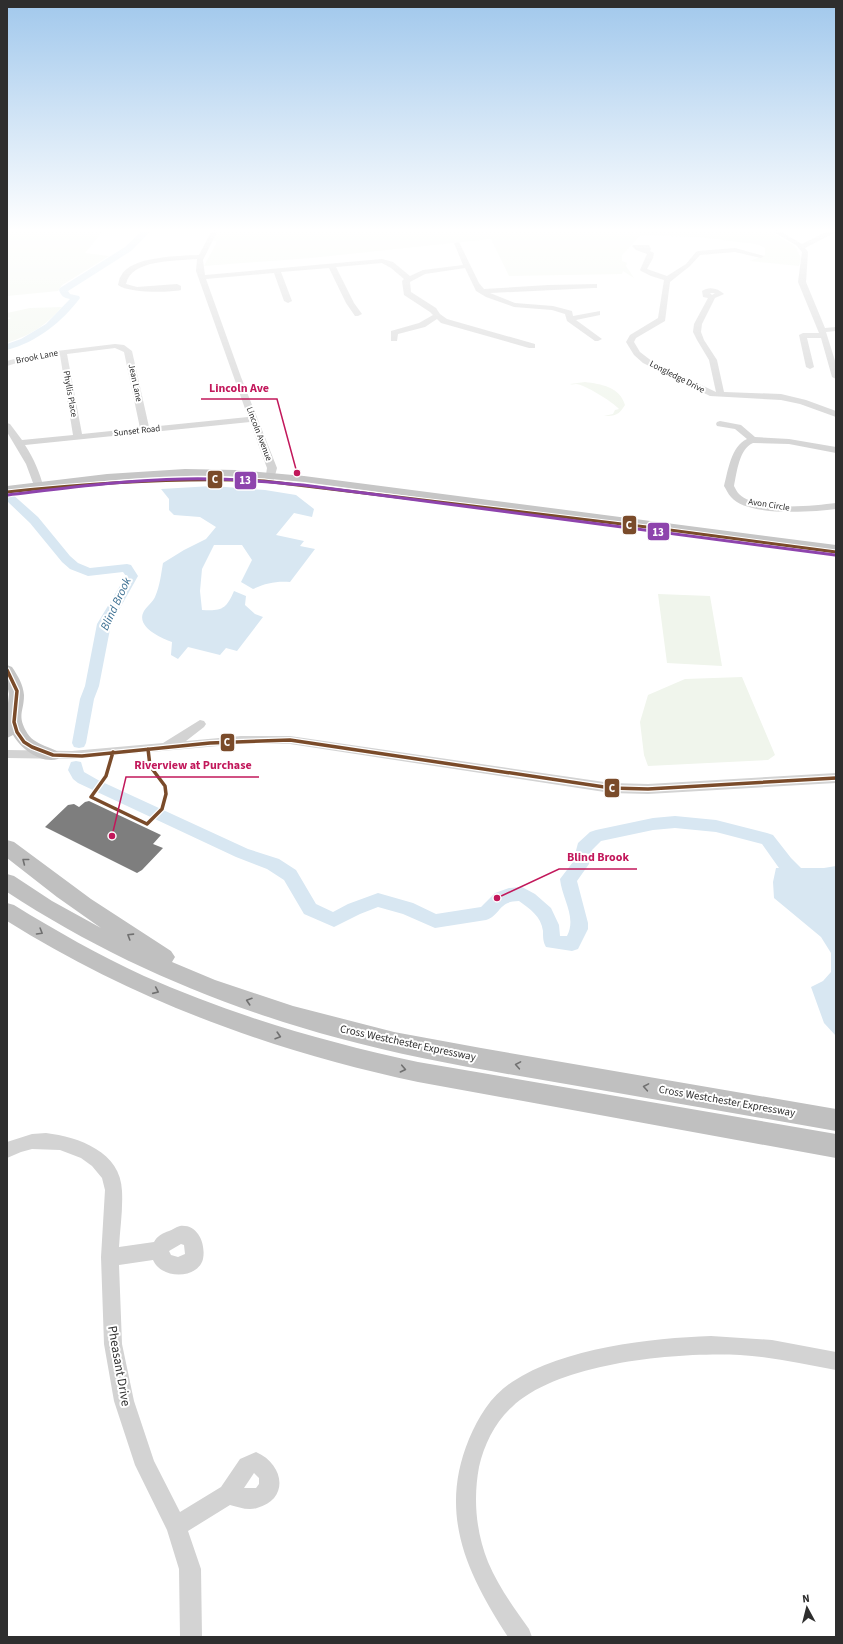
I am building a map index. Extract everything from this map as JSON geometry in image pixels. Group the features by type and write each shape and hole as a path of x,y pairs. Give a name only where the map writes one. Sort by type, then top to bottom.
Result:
{"highway":[{"path":"7,847 117,928 224,992"},
{"name":"Cross Westchester Expressway","path":"7,882 54,912 112,944 163,968 224,992 322,1024 411,1045 836,1120"},
{"path":"7,911 49,937 89,959 163,994 244,1025 330,1051 404,1069 836,1146"}],"main road":[{"path":"11,490 154,478 271,478 836,549"},
{"path":"271,478 836,552"},
{"path":"7,670 16,685 17,694 13,717 7,733"},
{"path":"13,717 17,732 22,739 39,751 53,755"}],"street":[{"name":"Lincoln Avenue","path":"213,307 272,468 271,478"},
{"path":"353,307 358,314"},
{"path":"428,307 444,321 532,346"},
{"path":"534,307 560,309 570,313 570,319"},
{"name":"Longledge Drive","path":"663,307 662,319 633,337 630,342 638,356 654,366 713,394 728,396 780,397 803,402 836,414"},
{"path":"709,307 698,324 697,330 703,344 713,359 720,394"},
{"path":"812,307 833,357 836,377"},
{"path":"570,319 596,313"},
{"path":"394,339 394,333 397,331 422,325 437,316"},
{"path":"570,319 598,339"},
{"path":"833,357 810,362 803,335 823,333 836,329"},
{"name":"Brook Lane","path":"7,364 32,356 115,346"},
{"name":"Jean Lane","path":"115,346 121,346 128,351 146,430"},
{"name":"Phyllis Place","path":"63,352 78,437"},
{"name":"Sunset Road","path":"20,443 254,419"},
{"path":"720,424 738,428 752,439 763,438 836,450"},
{"path":"7,426 20,443 39,487"},
{"name":"Avon Circle","path":"752,439 743,444 739,452 729,486 733,495 745,502 785,509 807,509 836,506"},
{"path":"163,747 180,738 200,724"},
{"path":"7,754 72,755 241,740 290,740 611,788 648,789 836,778"},
{"name":"Pheasant Drive","path":"7,1150 16,1144 41,1141 64,1144 84,1150 98,1160 111,1179 114,1190 110,1257 113,1344 124,1401 145,1464 176,1526 190,1569 192,1624 190,1637"},
{"path":"110,1257 160,1250"},
{"path":"521,1637 487,1584 474,1554 467,1521 465,1494 470,1464 480,1436 492,1415 511,1394 536,1379 575,1365 618,1354 656,1347 697,1344 751,1346 800,1353 836,1361"},
{"path":"176,1526 228,1494"}],"shaded area":[{"path":"62,307 37,329 7,343 7,320 11,318 7,317 7,313 30,308"},
{"path":"585,382 603,385 619,394 625,405 621,411 611,416 604,416 613,414 615,410 619,409 592,390 580,385 570,384"},
{"path":"212,486 265,490 296,495 314,509 312,517 294,513 276,535 304,541 300,546 315,549 290,582 271,583 253,589 241,582 252,560 242,545 214,545 202,569 200,591 202,610 222,608 228,602 234,591 246,596 245,605 255,614 263,617 237,651 226,648 220,655 188,647 178,659 171,655 172,642 150,631 143,622 142,617 144,611 153,601 157,593 163,563 206,539 216,527 200,517 174,515 169,510 169,499 161,489"},
{"path":"658,594 710,596 722,666 667,663"},
{"path":"742,677 775,755 768,760 648,766 644,755 640,722 648,695 685,679"},
{"path":"836,866 836,1036 824,1023 811,987 823,981 831,972 831,953 821,937 774,898 773,882 776,868 824,868"}],"building":[{"path":"89,801 161,835 153,844 163,848 142,870 137,873 45,827 68,805 74,804 79,807 85,802"}],"waterway":[{"name":"Blind Brook","path":"7,347 24,341 49,326 68,307"},
{"name":"Blind Brook","path":"7,495 34,520 66,559 74,566 88,572 127,568 132,576 104,624 92,686 87,699 79,743"},
{"name":"Blind Brook","path":"76,766 77,773 83,779 93,784 242,853 273,864 290,875 310,909 334,920 354,909 378,900 407,908 435,921 486,913 494,903 501,898 509,895 522,894 541,908 545,913 552,933 552,942 572,944 579,929 580,923 578,911 568,879 581,864 584,847 596,836 653,824 675,822 716,826 767,839 785,863 815,893 836,908"}],"transit line":[{"name":"13","path":"8,495 140,481 184,479 259,481 303,485 835,555"},
{"name":"C","path":"7,492 136,481 200,479 264,481 655,528 836,552"},
{"name":"C","path":"7,670 17,691 14,722 17,732 24,742 32,747 53,755 82,756 210,743 290,740 611,788 648,789 836,778"},
{"name":"C","path":"113,752 106,776 91,797 147,824 162,809 166,794 165,786 150,766 148,749"}],"place":[{"name":"Lincoln Ave","path":"297,473"},
{"name":"Riverview at Purchase","path":"112,836"},
{"name":"Blind Brook","path":"497,898"}]}
